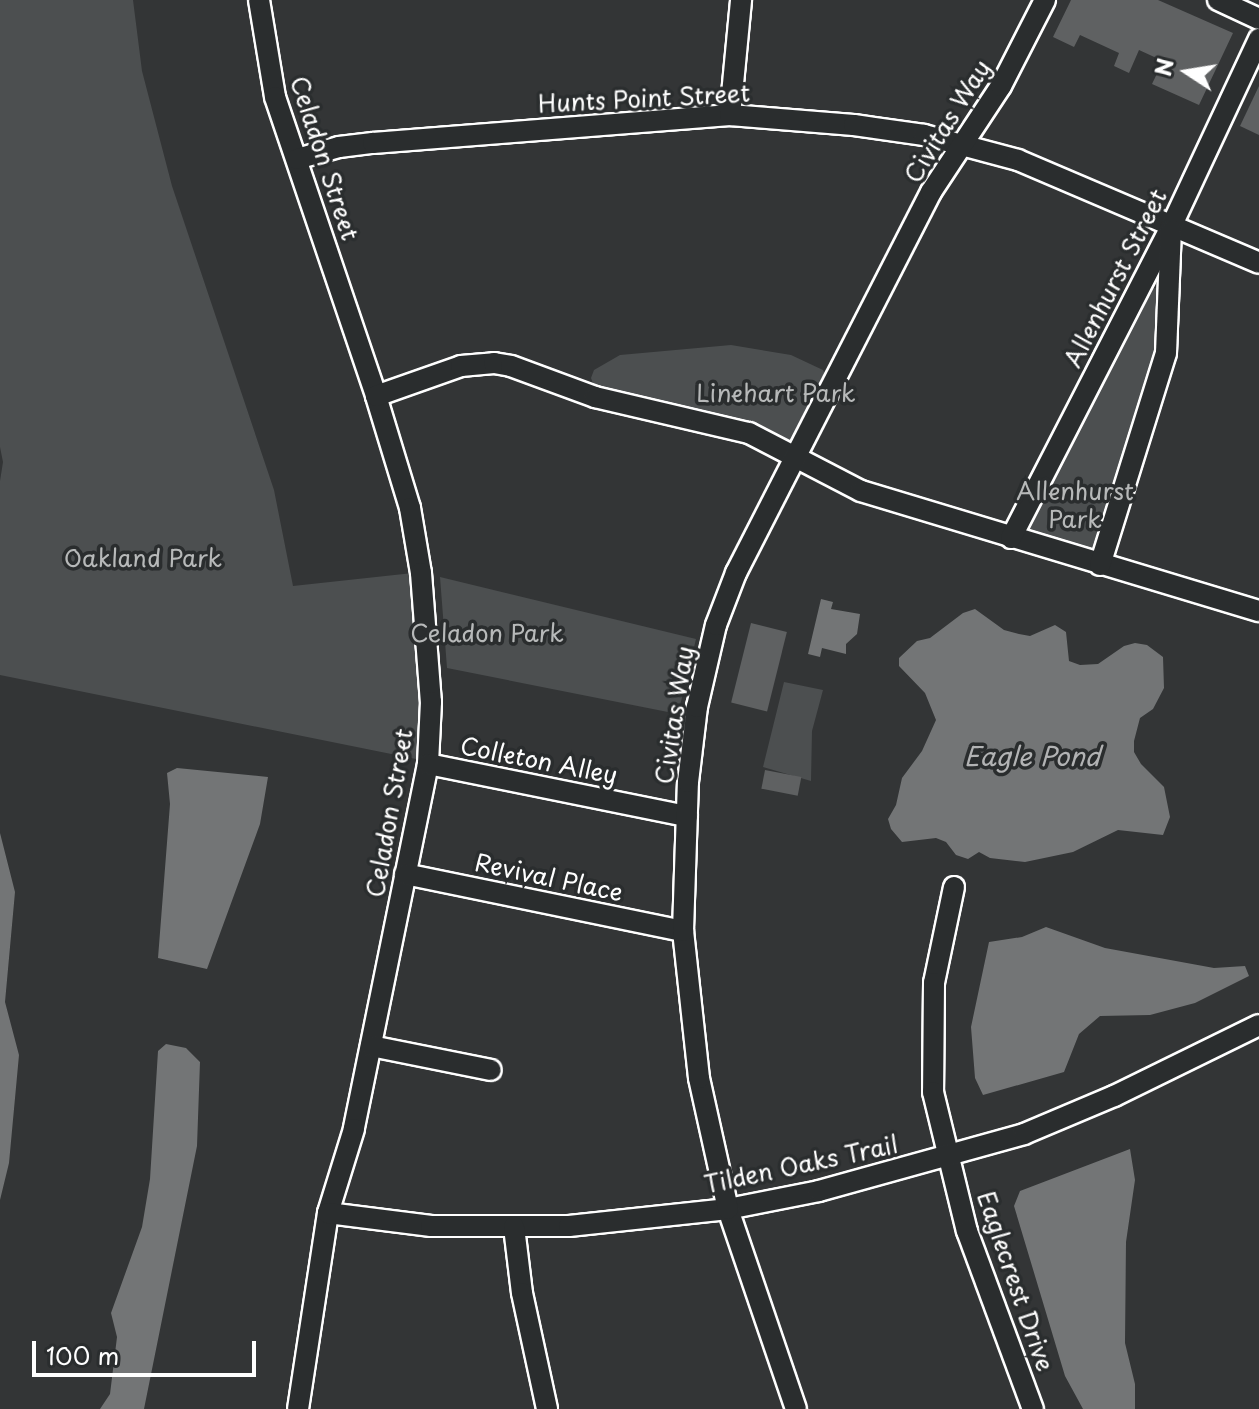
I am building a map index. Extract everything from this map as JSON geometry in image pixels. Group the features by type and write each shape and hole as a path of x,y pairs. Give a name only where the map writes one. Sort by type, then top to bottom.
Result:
{"street":[{"name":"Celadon Street","path":"259,0 275,97 376,396 410,508 421,573 431,702 428,764 354,1129 328,1213 298,1409"},
{"path":"730,115 741,0"},
{"name":"Civitas Way","path":"796,1409 728,1209 699,1078 683,931 691,746 716,625 736,573 931,192 1008,74 1045,0"},
{"path":"1218,0 1259,19"},
{"name":"Allenhurst Street","path":"1011,538 1171,227 1259,39"},
{"name":"Hunts Point Street","path":"297,159 339,147 373,143 730,115 854,125 964,144 1018,160 1259,263"},
{"path":"1100,565 1166,353 1171,227"},
{"path":"376,396 461,366 494,363 511,366 595,397 749,433 861,491 1259,611"},
{"name":"Colleton Alley","path":"428,764 687,816"},
{"name":"Revival Place","path":"405,874 683,931"},
{"name":"Eaglecrest Drive","path":"954,887 934,983 931,1047 933,1092 967,1231 1033,1409"},
{"name":"Tilden Oaks Trail","path":"328,1213 431,1226 514,1227 652,1219 728,1209 819,1191 1037,1129 1114,1096 1259,1025"},
{"path":"371,1046 491,1070"},
{"path":"514,1227 522,1293 547,1409"}],"green space":[{"name":"Oakland Park","path":"0,0 133,0 142,71 172,186 274,490 293,586 413,573 423,744 416,759 0,675 0,481 3,462 0,447"},
{"name":"Allenhurst Park","path":"1157,288 1162,296 1159,350 1098,546 1092,552 1027,531 1026,525 1148,289"},
{"name":"Linehart Park","path":"731,345 791,355 823,370 826,376 792,443 785,443 749,424 718,415 603,389 594,386 591,378 594,370 620,355"},
{"name":"Celadon Park","path":"440,577 696,639 678,714 447,668"},
{"path":"784,682 823,690 812,731 811,781 763,767"}],"water":[{"path":"821,599 833,602 831,609 860,614 857,634 846,644 846,654 822,648 820,657 808,654"},
{"name":"Eagle Pond","path":"975,609 1004,630 1019,634 1030,636 1055,625 1066,632 1069,661 1080,665 1098,664 1124,646 1135,643 1147,645 1163,657 1164,688 1153,709 1140,718 1134,752 1141,764 1164,787 1170,817 1163,835 1118,830 1073,852 1025,862 990,858 979,852 968,859 956,855 946,842 936,838 902,842 891,829 888,819 896,805 902,778 922,751 936,720 925,693 899,666 899,658 917,641 930,638 963,613"},
{"path":"177,768 268,777 260,824 207,969 158,958 170,804 167,773"},
{"path":"0,833 15,892 5,1002 19,1055 9,1163 0,1200"},
{"path":"1046,927 1105,948 1214,968 1245,966 1249,976 1195,1003 1150,1015 1100,1016 1079,1034 1064,1072 983,1095 975,1078 971,1027 989,942 1022,937"},
{"path":"166,1044 186,1048 200,1062 197,1146 144,1409 100,1409 110,1394 117,1337 111,1313 142,1227 150,1179 158,1051"},
{"path":"1130,1149 1135,1180 1126,1242 1125,1343 1135,1384 1135,1409 1083,1409 1065,1376 1014,1206 1020,1191"}],"building":[{"path":"1071,0 1158,0 1233,33 1199,105 1152,84 1163,61 1139,50 1129,73 1114,66 1119,53 1080,35 1074,47 1053,37"},
{"path":"1259,86 1259,135 1240,126"},
{"path":"751,623 787,632 767,712 731,703"},
{"path":"765,770 801,777 798,796 761,789"}]}
